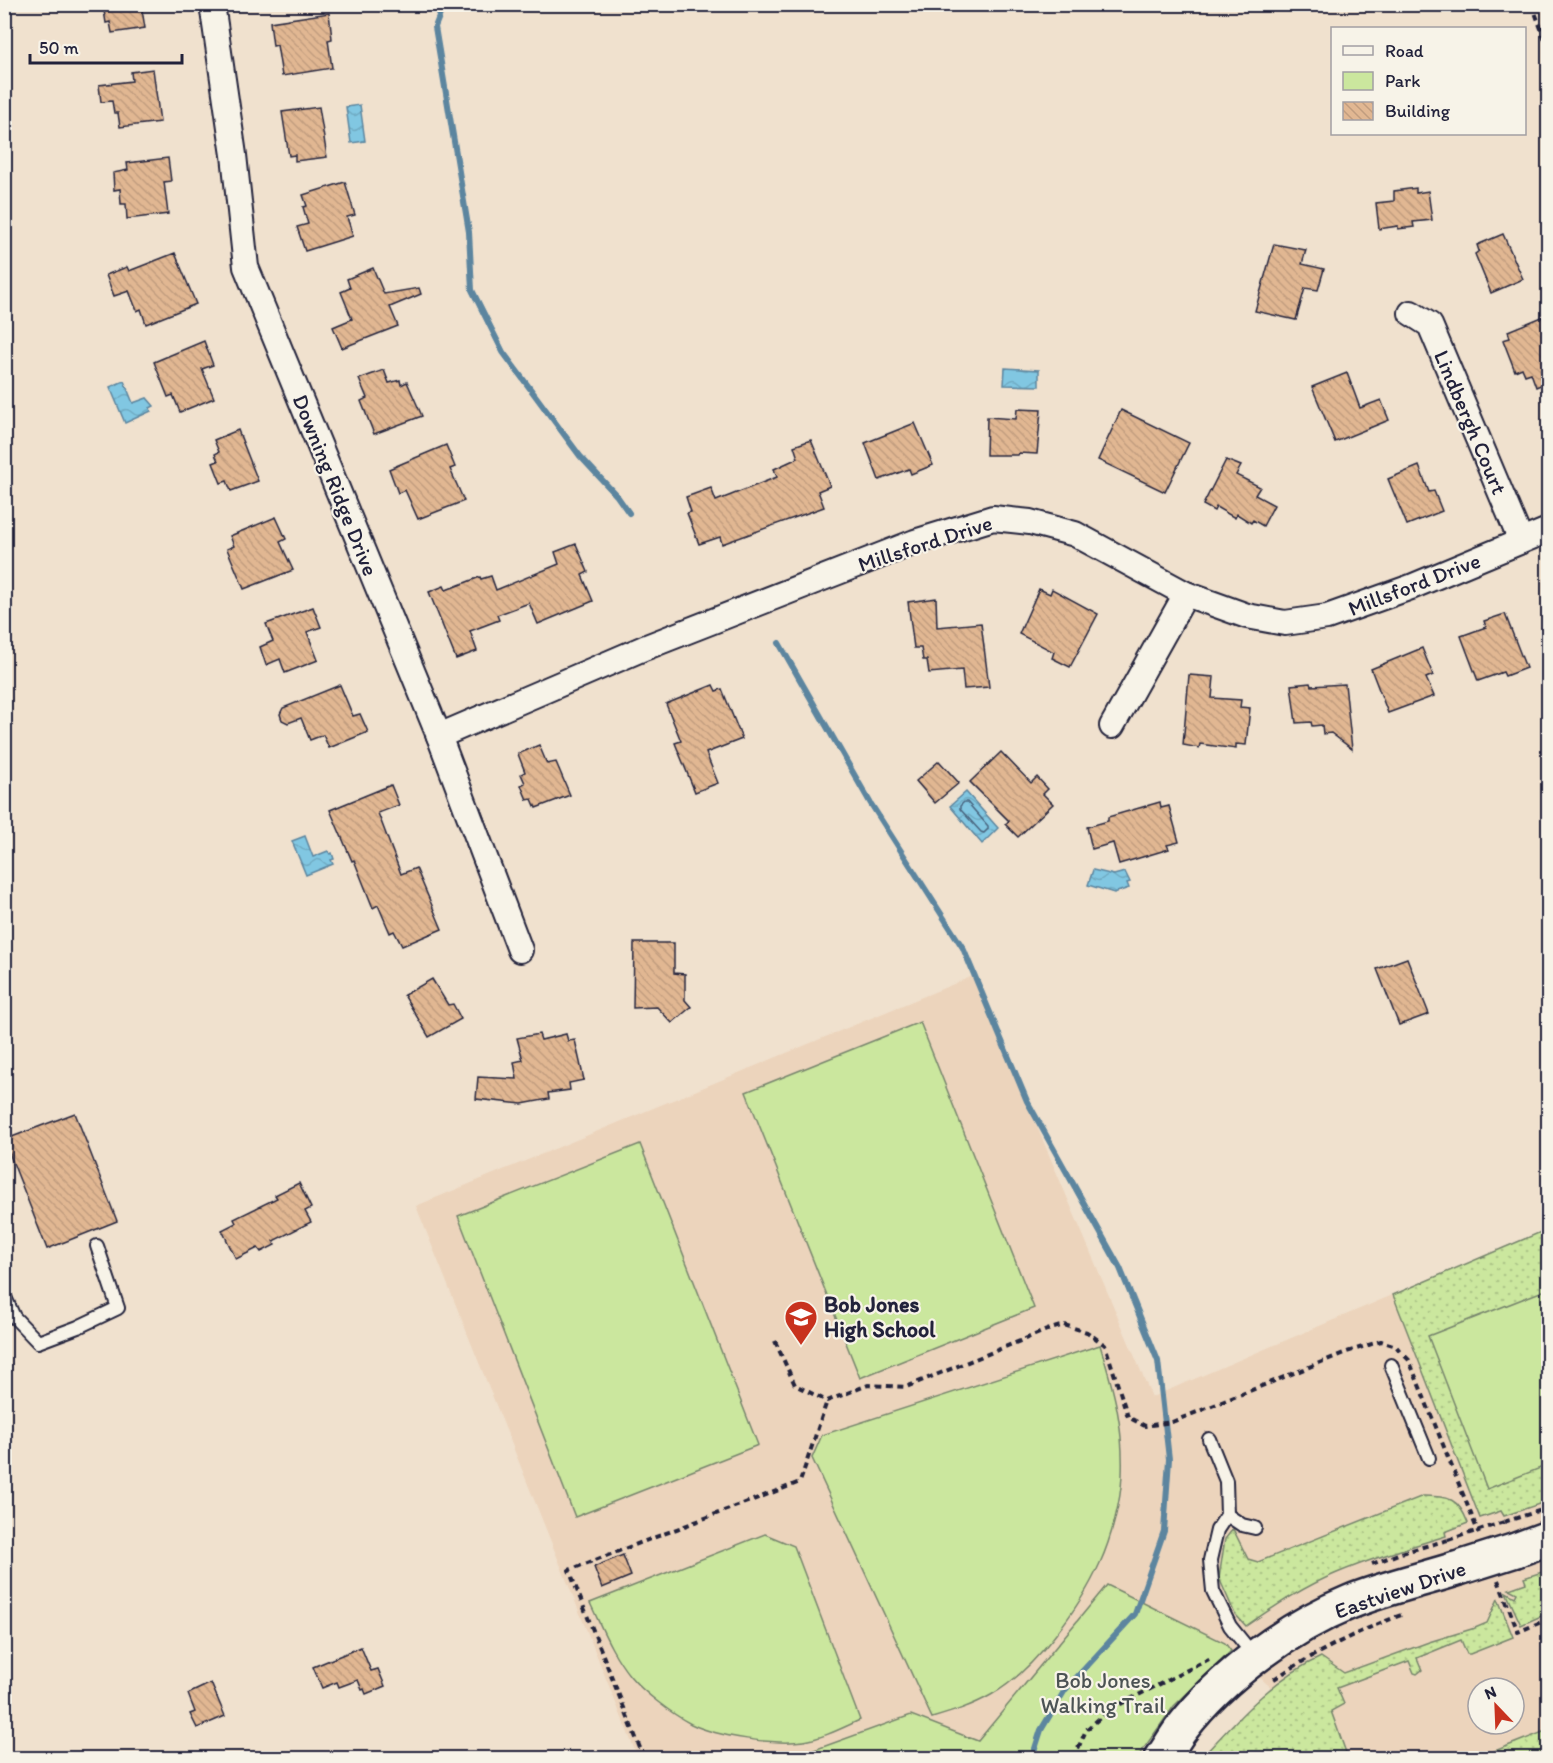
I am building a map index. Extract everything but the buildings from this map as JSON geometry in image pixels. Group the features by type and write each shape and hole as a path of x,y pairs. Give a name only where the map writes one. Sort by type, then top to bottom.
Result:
{"street":[{"name":"Downing Ridge Drive","path":"212,4 234,155 246,267 440,736 520,950"},
{"name":"Lindbergh Court","path":"1410,313 1430,325 1521,541"},
{"name":"Millsford Drive","path":"440,736 644,648 915,542 993,518 1030,522 1075,534 1186,594 1246,616 1285,623 1327,617 1411,587 1548,530"},
{"path":"1113,726 1186,594"},
{"name":"Eastview Drive","path":"1162,1758 1182,1728 1212,1694 1264,1669 1307,1623 1452,1555 1510,1536 1548,1538"}],"lane":[{"path":"4,1295 14,1317 38,1341 78,1327 118,1308 97,1246"},
{"path":"1391,1365 1429,1458"},
{"path":"1209,1439 1226,1481 1227,1515 1217,1530 1210,1560 1213,1591 1230,1626 1264,1669"},
{"path":"1227,1515 1242,1525 1255,1528"}],"path":[{"path":"1532,4 1548,48"},
{"path":"775,1341 795,1385 827,1401 868,1385 906,1387 1047,1330 1065,1325 1087,1332 1105,1345 1128,1417 1145,1426 1172,1422 1344,1353 1381,1341 1396,1346 1409,1360 1480,1535"},
{"path":"644,1758 569,1570 800,1482 827,1401"},
{"path":"1452,1555 1510,1536 1548,1508"},
{"path":"1497,1578 1518,1632 1548,1620"},
{"path":"1264,1669 1318,1651 1375,1624 1405,1613"}],"shaded area":[{"name":"Bob Jones High School","path":"973,976 1152,1397 1548,1229 1548,1758 1216,1758 1278,1694 1225,1643 1107,1585 978,1741 911,1715 792,1758 638,1758 416,1206"}],"green space":[{"path":"920,1022 1034,1308 860,1378 746,1092"},
{"path":"640,1144 758,1445 575,1517 458,1216"},
{"path":"1548,1229 1548,1501 1504,1516 1501,1511 1480,1518 1393,1295"},
{"path":"1548,1289 1548,1465 1487,1489 1428,1336"},
{"path":"1100,1345 1117,1409 1122,1458 1118,1508 1100,1563 1068,1618 1023,1671 984,1699 932,1718 812,1458 822,1435"},
{"path":"1423,1496 1452,1500 1460,1508 1468,1523 1445,1532 1446,1536 1325,1578 1290,1597 1246,1626 1235,1614 1219,1578 1225,1539 1233,1529 1248,1559 1258,1562"},
{"path":"765,1534 794,1546 860,1720 811,1740 778,1742 747,1739 702,1729 683,1720 650,1696 630,1676 613,1650 590,1603"},
{"path":"1548,1570 1548,1613 1521,1625 1506,1592 1515,1597 1517,1593 1509,1589 1526,1583 1524,1578"},
{"name":"Bob Jones Walking Trail","path":"1107,1585 1225,1643 1231,1651 1174,1706 1137,1758 792,1758 911,1715 978,1741"},
{"path":"1498,1599 1513,1637 1470,1654 1467,1654 1461,1640 1417,1658 1422,1670 1417,1674 1414,1673 1409,1661 1337,1688 1344,1704 1331,1711 1348,1758 1201,1758 1256,1702 1303,1666 1321,1657 1344,1673 1475,1628 1487,1623"},
{"path":"1548,1730 1548,1758 1477,1758"}],"water":[{"path":"360,105 365,141 351,143 346,107"},
{"path":"1005,368 1039,370 1039,386 1004,385"},
{"path":"124,381 133,403 147,398 154,406 150,408 151,411 125,423 110,387"},
{"path":"966,792 998,828 982,844 950,806"},
{"path":"305,836 313,857 328,851 332,853 333,864 306,875 292,841"},
{"path":"1093,870 1114,875 1125,872 1130,882 1127,883 1129,888 1114,893 1088,885"}],"waterway":[{"path":"444,4 435,27 469,232 472,290 503,352 580,456 617,496 629,513"},
{"path":"779,643 871,804 963,948 1027,1101 1120,1268 1158,1361 1169,1459 1164,1531 1135,1614 1065,1690 1041,1730 1032,1758"}],"place":[{"name":"Bob Jones High School","path":"801,1346"}]}
